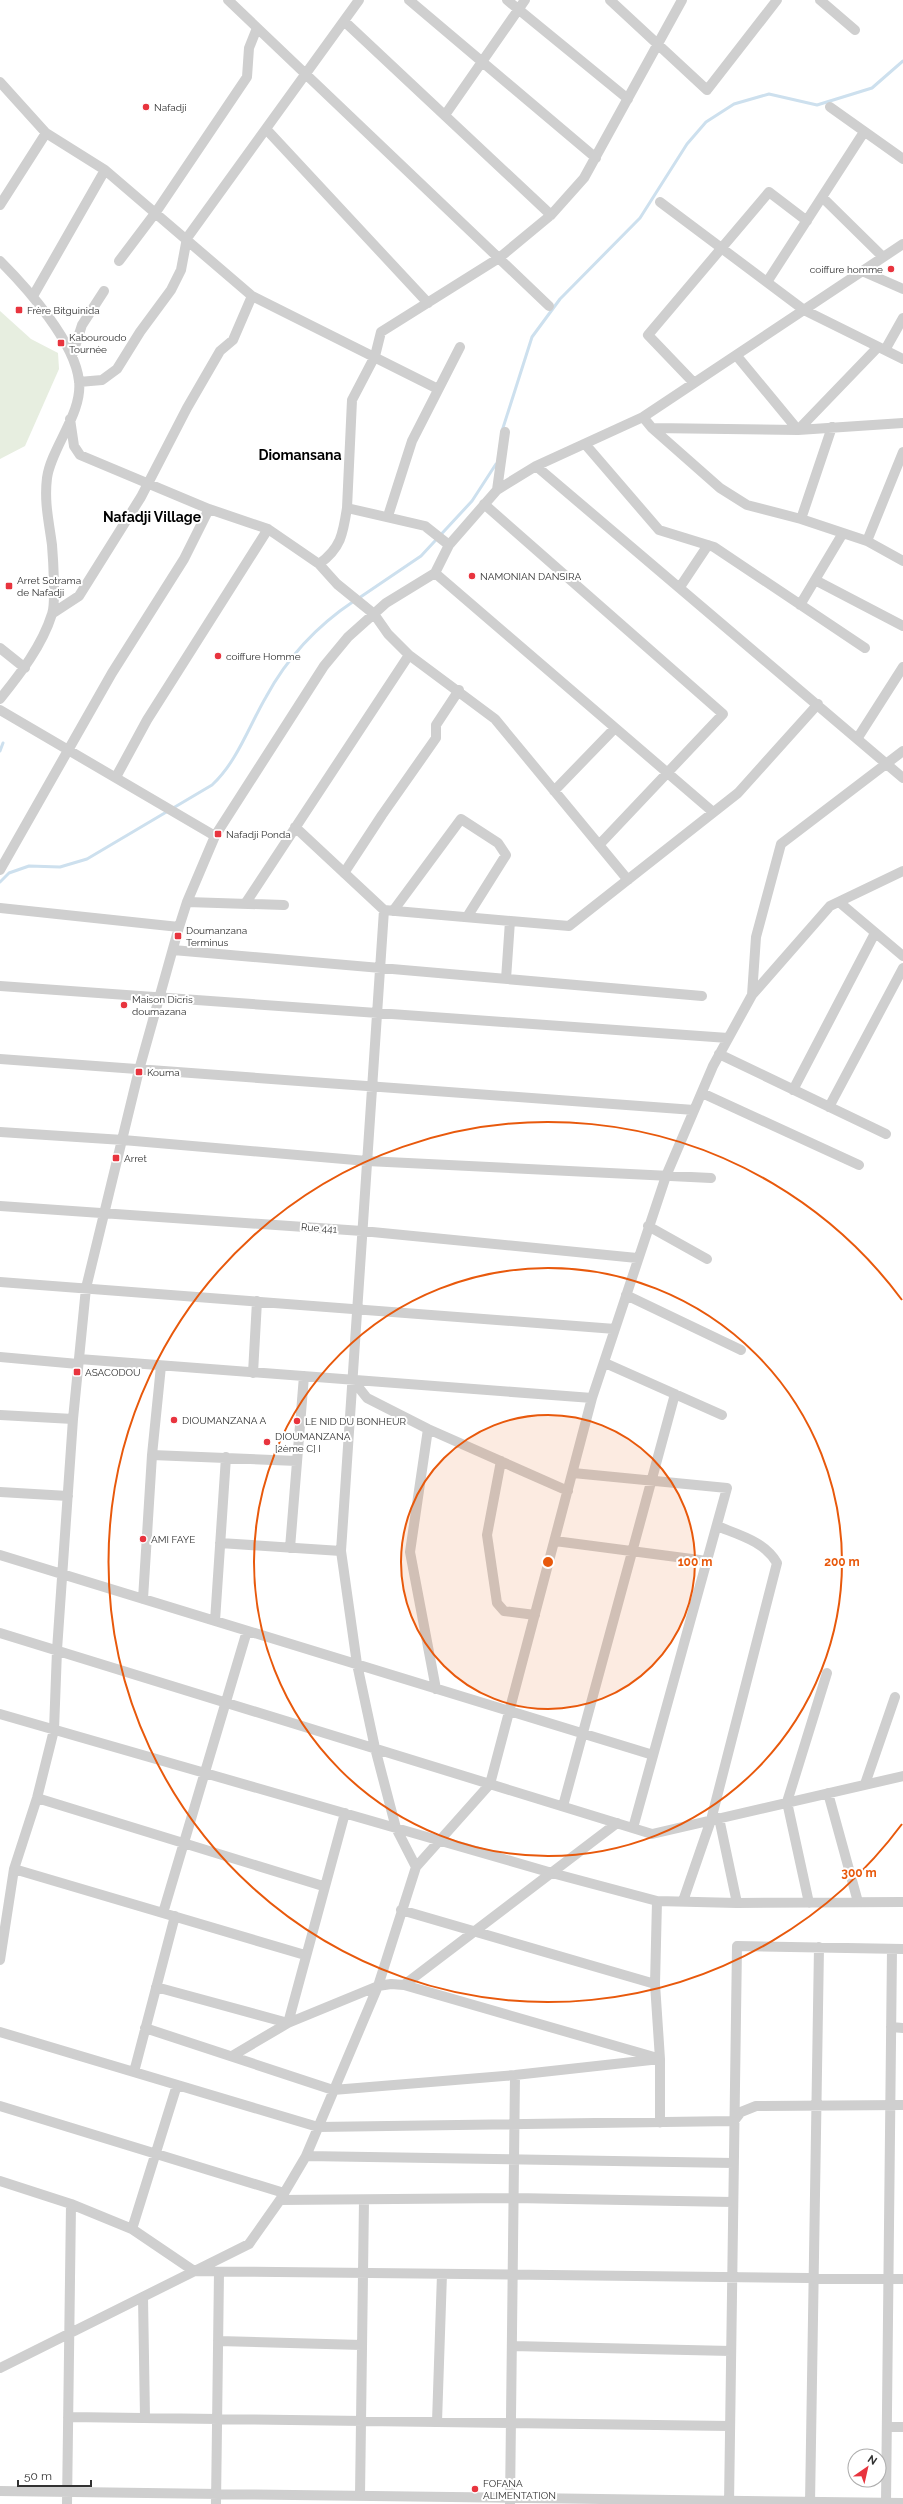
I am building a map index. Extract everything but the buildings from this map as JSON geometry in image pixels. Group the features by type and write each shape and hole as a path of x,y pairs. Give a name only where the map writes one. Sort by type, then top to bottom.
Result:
{"street":[{"path":"228,0 549,306"},
{"path":"79,382 102,380 117,369 140,332 171,290 181,270 187,238 359,0"},
{"path":"409,0 481,63 596,158"},
{"path":"507,0 628,99"},
{"path":"445,115 525,0"},
{"path":"612,0 707,90 777,0"},
{"path":"319,564 333,554 342,535 347,508 352,400 375,356 382,332 499,258 551,215 584,178 682,0"},
{"path":"820,0 855,30"},
{"path":"344,21 551,215"},
{"path":"119,261 156,212 247,76 249,48 257,28"},
{"path":"0,82 46,134 105,170 187,238 252,296 375,356 438,389"},
{"path":"830,107 903,159"},
{"path":"266,129 428,302"},
{"path":"767,282 864,132"},
{"path":"0,205 46,134"},
{"path":"33,296 105,170"},
{"path":"694,383 648,335 769,192 807,221"},
{"path":"822,197 883,257"},
{"path":"660,202 804,310 903,359"},
{"path":"0,1960 14,1869 37,1798 54,1730 57,1650 73,1419 86,1288 102,1214 123,1140 139,1070 179,927 187,902 215,836 324,666 348,637 386,603 435,573 449,545 497,490 536,466 643,417 903,244"},
{"path":"0,261 33,296 72,356 79,382 76,404 47,477 45,508 52,545 53,613 25,668 0,699"},
{"path":"862,271 903,289"},
{"path":"72,356 82,325 104,291"},
{"path":"53,613 79,596 141,497 220,351 233,340 252,296"},
{"path":"798,430 881,348 903,318"},
{"path":"388,516 412,441 460,347"},
{"path":"736,355 798,430"},
{"path":"643,417 652,428 720,488 747,505 800,519 867,541 903,561"},
{"path":"70,419 74,446 80,455 148,482 209,509 268,529 319,564 337,584 374,614 388,634 409,655 459,690 495,719 628,880"},
{"path":"652,428 798,430 903,423"},
{"path":"800,519 832,427"},
{"path":"497,490 505,432"},
{"path":"585,444 659,530 708,545 865,648"},
{"path":"867,541 903,452"},
{"path":"536,466 818,704 903,778"},
{"path":"484,504 723,714 666,772 599,845"},
{"path":"347,508 356,512 388,516 425,526 449,545"},
{"path":"0,870 112,673 184,559 209,509"},
{"path":"116,777 148,720 268,529"},
{"path":"800,605 843,533"},
{"path":"680,587 708,545"},
{"path":"435,573 713,812"},
{"path":"815,580 903,626"},
{"path":"0,648 25,668"},
{"path":"245,904 409,655"},
{"path":"857,739 903,667"},
{"path":"344,873 382,815 436,738 436,725 459,690"},
{"path":"295,827 344,873 389,911 569,926 738,793 818,704"},
{"path":"0,710 215,836"},
{"path":"554,791 615,728"},
{"path":"752,995 756,937 778,849 781,844 903,751"},
{"path":"416,1867 396,1828 375,1748 356,1664 341,1551 380,968 389,911 460,819 498,843 506,855 467,917"},
{"path":"0,2368 249,2244 282,2196 306,2156 378,1986 401,1910 416,1867 490,1784 592,1398 605,1363 637,1258 666,1176 719,1054 752,995 830,906 903,871"},
{"path":"187,902 284,905"},
{"path":"839,902 903,956"},
{"path":"0,908 179,927"},
{"path":"506,979 510,921"},
{"path":"793,1090 875,933"},
{"path":"173,950 702,996"},
{"path":"829,1107 903,968"},
{"path":"0,986 728,1038"},
{"path":"719,1054 886,1134"},
{"path":"0,1059 372,1088 694,1110"},
{"path":"702,1093 859,1165"},
{"path":"0,1132 123,1140 367,1160 711,1178"},
{"name":"Rue 441","path":"0,1206 362,1231 637,1258"},
{"path":"648,1226 707,1259"},
{"path":"0,1282 615,1329"},
{"path":"626,1295 741,1350"},
{"path":"252,1373 257,1301"},
{"path":"0,1357 352,1379 592,1398"},
{"path":"605,1363 722,1414"},
{"path":"143,1599 152,1455 161,1366"},
{"path":"290,1548 304,1376"},
{"path":"352,1379 367,1398 428,1429 568,1491"},
{"path":"563,1806 675,1394"},
{"path":"0,1415 73,1419"},
{"path":"428,1429 410,1552 436,1688"},
{"path":"152,1455 297,1461"},
{"path":"216,1621 226,1457"},
{"path":"501,1461 487,1535 497,1603 504,1611 535,1615"},
{"path":"573,1473 727,1488 633,1828"},
{"path":"0,1492 68,1496"},
{"path":"683,1901 715,1819 777,1563 772,1554 760,1544 717,1526"},
{"path":"555,1541 707,1561"},
{"path":"220,1543 341,1551"},
{"path":"0,1556 653,1755"},
{"path":"163,1913 247,1631"},
{"path":"0,1633 652,1834 903,1776"},
{"path":"809,1903 787,1802 826,1673"},
{"path":"865,1784 895,1697"},
{"path":"0,1714 344,1814 657,1901 737,1903 903,1902"},
{"path":"828,1793 858,1902"},
{"path":"37,1798 323,1886"},
{"path":"288,2023 323,1886 344,1814"},
{"path":"715,1819 737,1903"},
{"path":"404,1985 617,1823"},
{"path":"14,1869 305,1955"},
{"path":"657,1901 655,1984 660,2059 660,2124"},
{"path":"401,1910 655,1984"},
{"path":"134,2072 175,1916"},
{"path":"729,2502 737,1946 903,1949"},
{"path":"810,2503 819,1947"},
{"path":"886,2503 892,1949"},
{"path":"232,2056 288,2023 378,1986 391,1984 404,1985 660,2059"},
{"path":"156,1987 288,2023"},
{"path":"891,2027 903,2028"},
{"path":"146,2028 333,2090 515,2075 660,2059"},
{"path":"0,2032 318,2127 660,2124 734,2121 747,2108 816,2105 903,2105"},
{"path":"510,2501 515,2075"},
{"path":"132,2229 177,2085"},
{"path":"0,2106 156,2153 282,2196 364,2200 514,2198 733,2202"},
{"path":"306,2156 514,2158 734,2163"},
{"path":"0,2181 71,2204 132,2229 194,2271 903,2279"},
{"path":"360,2496 364,2200"},
{"path":"66,2504 71,2204"},
{"path":"216,2499 219,2272"},
{"path":"437,2422 442,2274"},
{"path":"143,2297 145,2418"},
{"path":"218,2341 362,2345"},
{"path":"512,2346 731,2351"},
{"path":"68,2417 730,2426"},
{"path":"887,2427 903,2427"},
{"path":"0,2491 67,2492 216,2499 360,2496 510,2501 903,2503"}],"shaded area":[{"path":"0,311 31,339 58,353 59,369 25,446 0,459"}],"waterway":[{"path":"502,431 532,337 560,299 640,218 687,144 706,122 734,104 769,94 817,105 872,88 903,61"},
{"path":"359,598 421,556 472,501 496,464"},
{"path":"0,882 9,873 29,866 60,867 87,859 212,785 229,766 274,683 304,643 341,610 354,601"},
{"path":"0,751 3,743"}],"place":[{"name":"Nafadji","path":"146,107"},
{"name":"coiffure homme","path":"891,269"},
{"name":"Frère Bitguinida","path":"19,310"},
{"name":"Kabouroudo Tournée","path":"61,343"},
{"name":"NAMONIAN DANSIRA","path":"472,576"},
{"name":"Arret Sotrama de Nafadji","path":"9,586"},
{"name":"coiffure Homme","path":"218,656"},
{"name":"Nafadji Ponda","path":"218,834"},
{"name":"Doumanzana Terminus","path":"178,936"},
{"name":"Maison Dicris doumazana","path":"124,1005"},
{"name":"Kouma","path":"139,1072"},
{"name":"Arret","path":"116,1158"},
{"name":"ASACODOU","path":"77,1372"},
{"name":"DIOUMANZANA A","path":"174,1420"},
{"name":"LE NID DU BONHEUR","path":"297,1421"},
{"name":"DIOUMANZANA [2ème C] I","path":"267,1442"},
{"name":"AMI FAYE","path":"143,1539"},
{"name":"FOFANA ALIMENTATION","path":"475,2489"}],"district":[{"name":"Diomansana","path":"300,455"},
{"name":"Nafadji Village","path":"152,517"}]}
